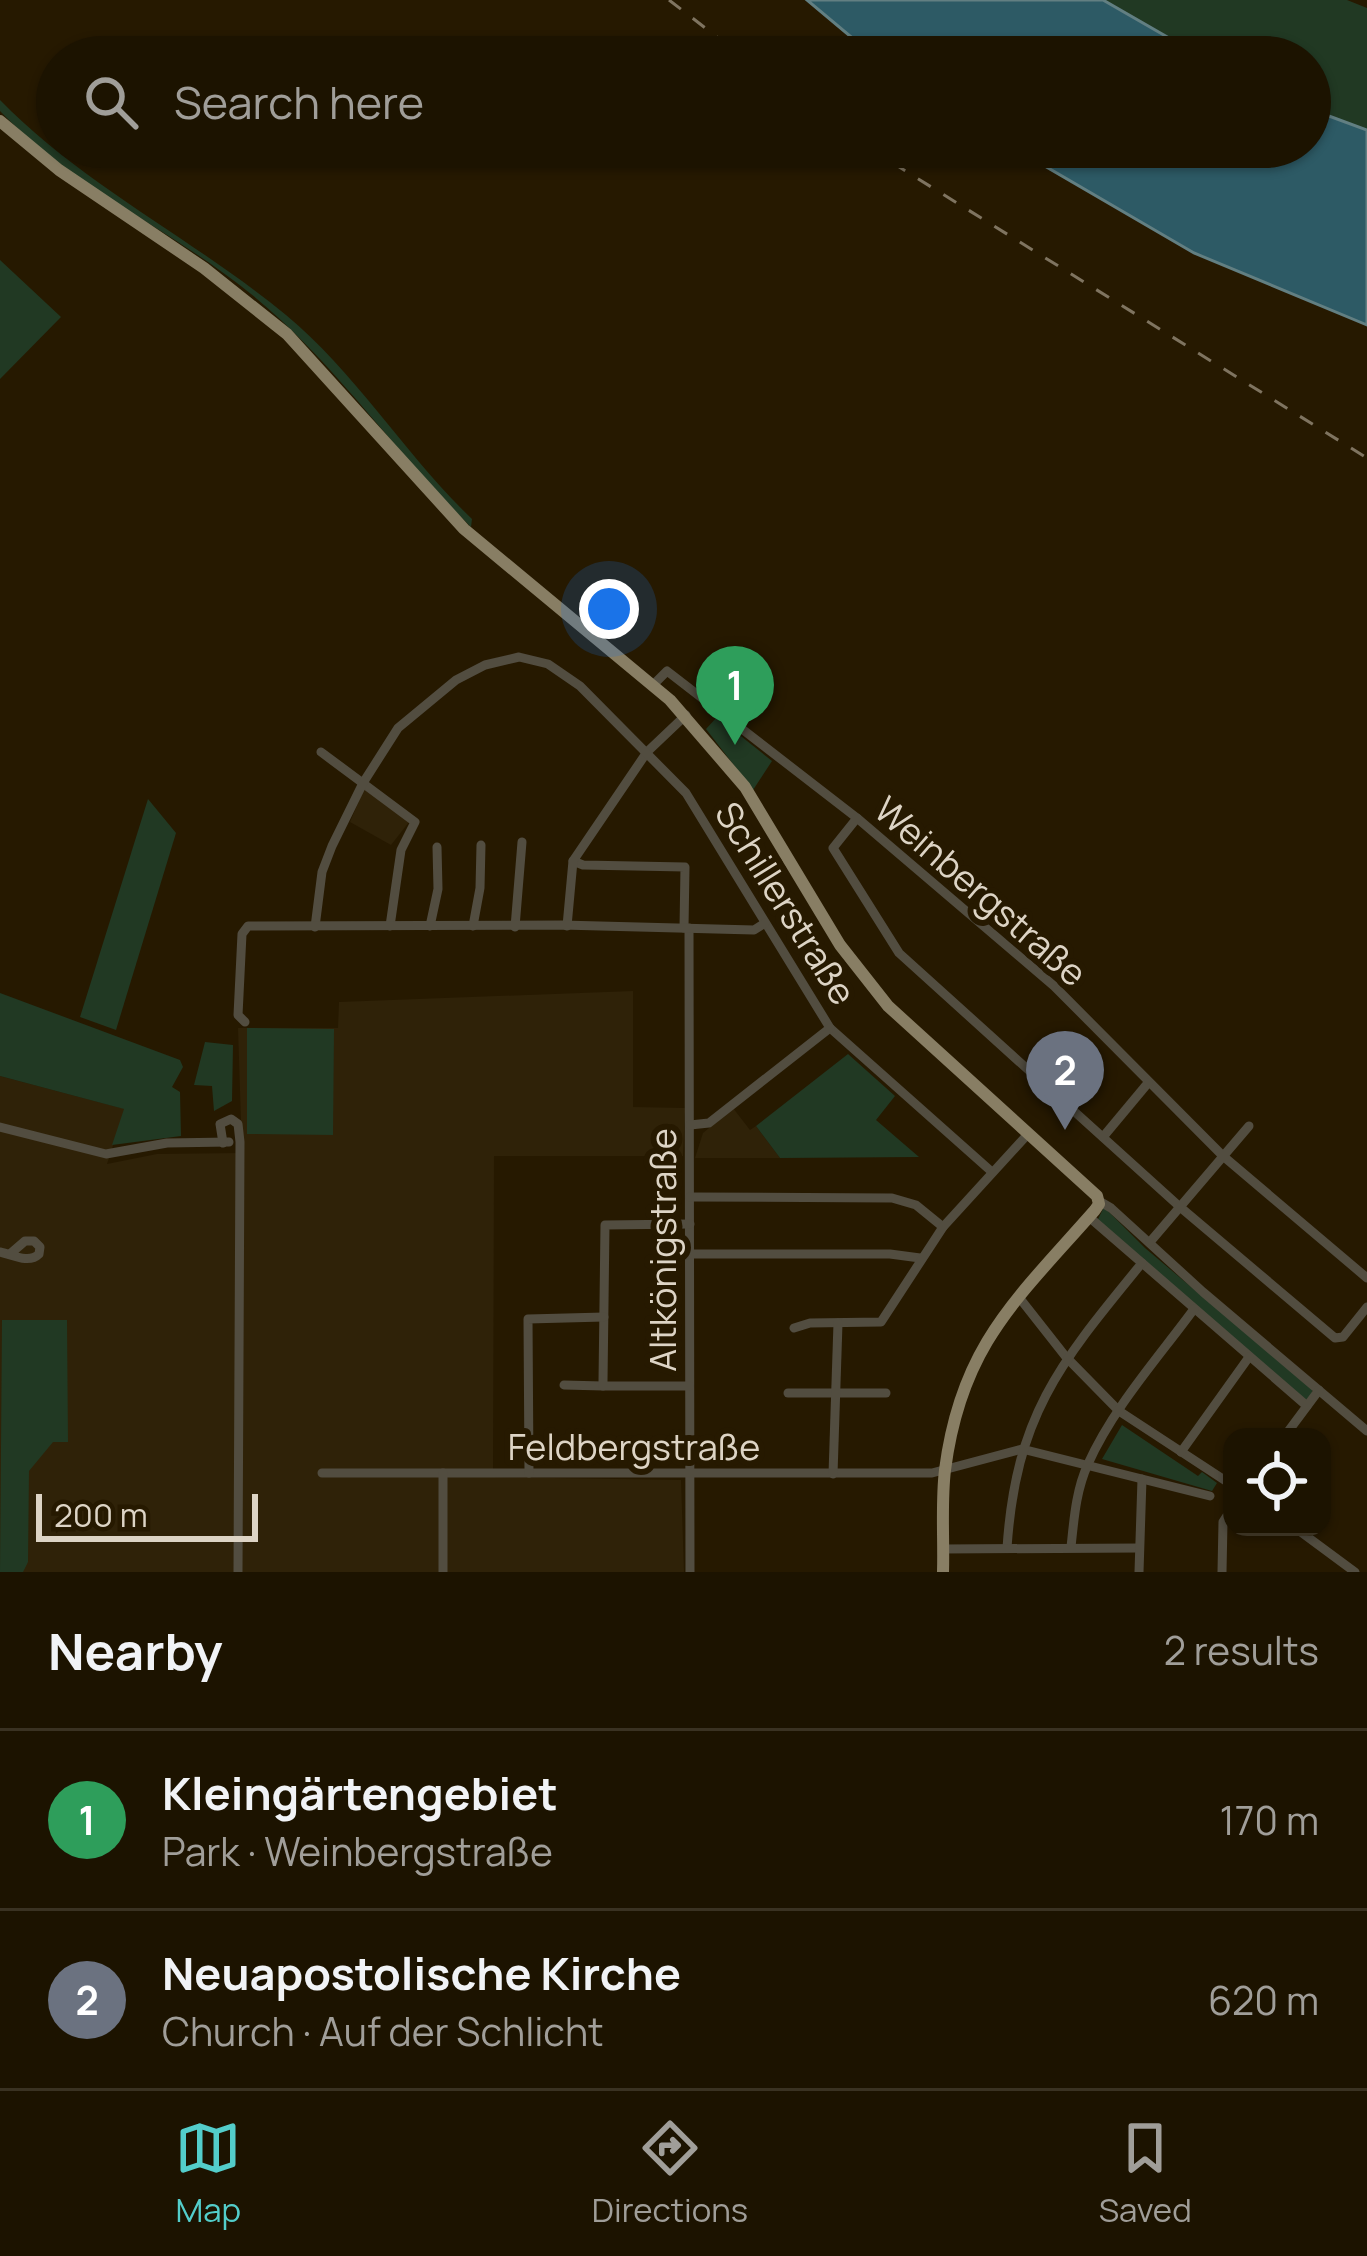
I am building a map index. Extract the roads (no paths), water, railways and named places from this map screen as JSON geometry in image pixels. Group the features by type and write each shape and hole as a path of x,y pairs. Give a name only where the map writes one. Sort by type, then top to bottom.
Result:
{"main road":[{"path":"0,121 36,151"},
{"path":"57,168 204,268 287,334 464,530 686,715 745,787 840,945 870,985 1099,1202 1017,1294 970,1372 945,1471 943,1572"}],"street":[{"name":"Schillerstraße","path":"315,927 322,872 363,783 398,728 457,680 510,658 530,659 563,672 686,794 830,1028 992,1172"},
{"name":"Weinbergstraße","path":"653,685 668,671 857,818 1054,986 1223,1156 1367,1278"},
{"path":"567,926 573,861 647,752 686,715"},
{"path":"321,752 415,822 401,850 390,926"},
{"path":"857,818 832,848 899,952 1180,1207 1335,1338 1342,1337 1367,1307"},
{"path":"515,927 522,842"},
{"path":"473,926 481,844"},
{"path":"430,926 438,890 437,848"},
{"name":"Altkönigstraße","path":"573,861 685,867 690,1572"},
{"path":"245,1022 238,1016 244,929 754,929 765,923"},
{"path":"690,1125 715,1119 830,1028"},
{"path":"1103,1136 1148,1083"},
{"path":"223,1143 219,1128 227,1119 238,1124 240,1142 238,1572"},
{"path":"0,1126 106,1154 157,1144 240,1142"},
{"path":"1150,1242 1249,1126"},
{"path":"794,1328 880,1323 944,1227 1028,1133"},
{"path":"690,1197 892,1198 916,1205 944,1227"},
{"path":"1099,1202 1367,1431"},
{"path":"1089,1217 1307,1406"},
{"path":"603,1386 605,1225 690,1224"},
{"path":"690,1254 920,1258"},
{"path":"1007,1548 1022,1449 1043,1397 1066,1357 1142,1263"},
{"path":"1017,1294 1066,1357 1119,1411 1223,1479"},
{"path":"1071,1547 1075,1506 1088,1465 1119,1411 1194,1309"},
{"path":"529,1473 528,1318 604,1317"},
{"path":"833,1474 838,1323"},
{"path":"1181,1452 1249,1358"},
{"path":"564,1385 688,1386"},
{"path":"1291,1428 1319,1390"},
{"path":"788,1394 886,1393"},
{"path":"1022,1449 1210,1496"},
{"name":"Feldbergstraße","path":"322,1473 945,1471 1022,1449"},
{"path":"443,1473 443,1572"},
{"path":"1139,1572 1142,1479"},
{"path":"1222,1572 1223,1521"},
{"path":"1306,1536 1354,1572"},
{"path":"944,1549 1139,1548"}],"water":[{"path":"807,0 1103,0 1166,36 850,36"},
{"path":"1331,117 1367,130 1367,325 1194,253 1048,168 1331,168"}],"railway":[{"path":"669,0 716,36"},
{"path":"901,168 1367,458"}],"place":[{"name":"Kleingärtengebiet","path":"735,745"},
{"name":"Neuapostolische Kirche","path":"1065,1130"}]}
